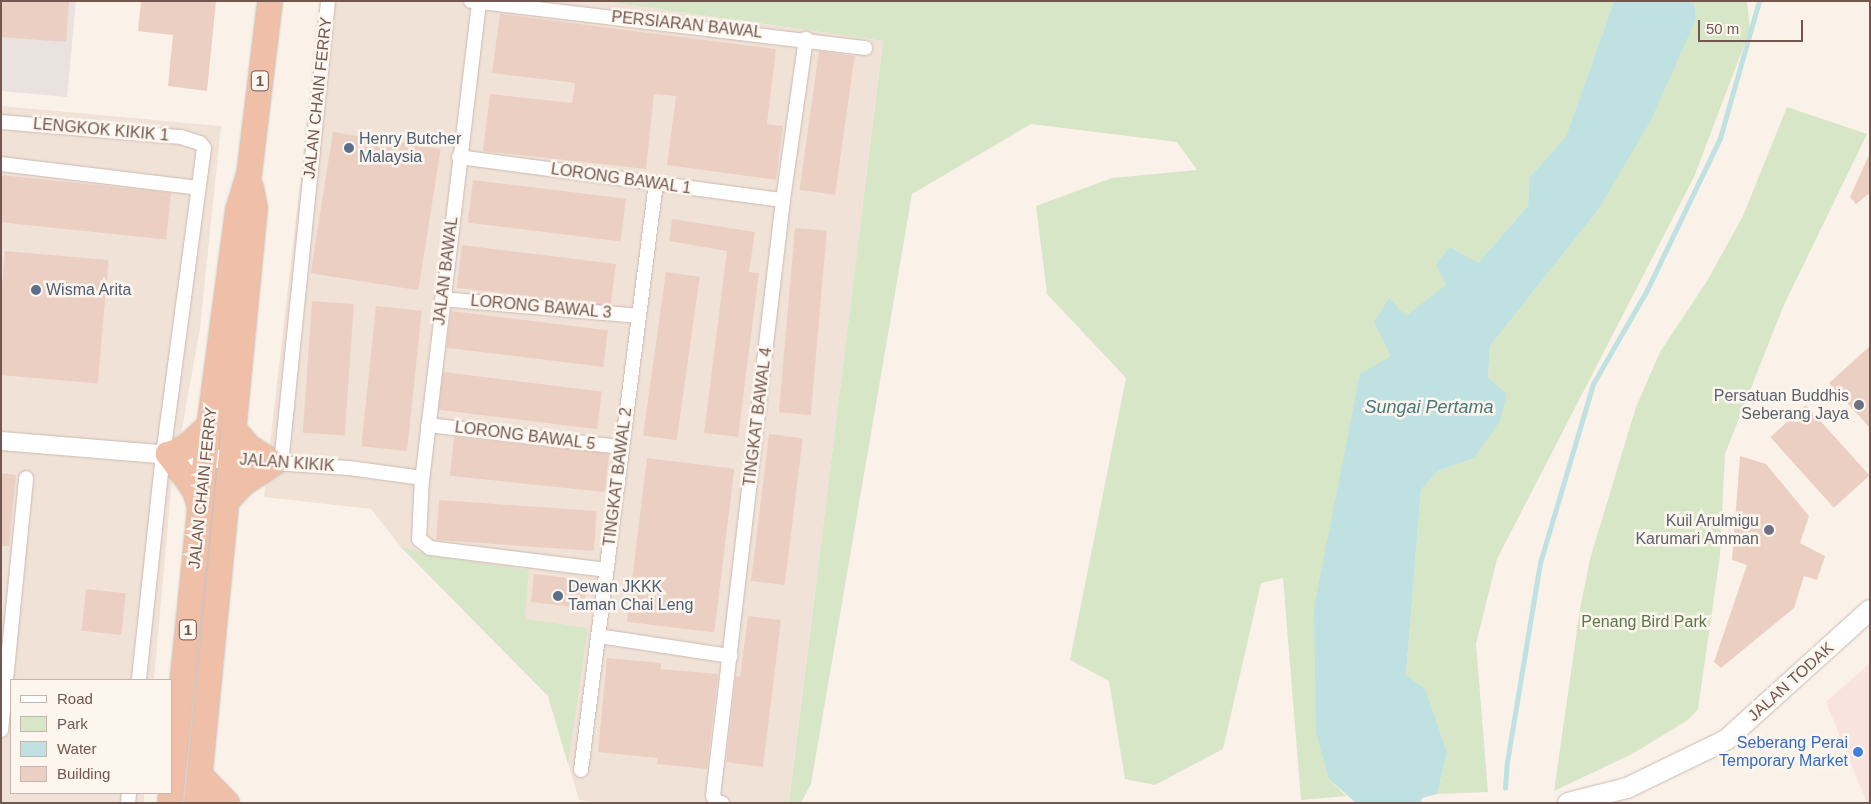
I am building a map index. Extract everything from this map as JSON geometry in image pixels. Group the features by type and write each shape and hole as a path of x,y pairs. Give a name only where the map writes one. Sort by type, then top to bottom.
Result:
{"highway":[{"name":"JALAN CHAIN FERRY","path":"172,784 209,426 238,210 249,175 270,1"},
{"name":"JALAN CHAIN FERRY","path":"197,803 255,208 249,175"},
{"path":"201,508 194,490 166,454 185,448 209,426"},
{"path":"227,501 243,484 277,464 249,447 234,429"},
{"path":"200,775 227,803"}],"main road":[{"name":"JALAN TODAK","path":"1568,803 1627,788 1726,740 1870,610"}],"street":[{"name":"JALAN CHAIN FERRY","path":"277,464 328,1"},
{"name":"PERSIARAN BAWAL","path":"474,2 806,39 866,48"},
{"name":"JALAN BAWAL","path":"474,2 459,157 422,478 419,539 430,548 606,570"},
{"name":"TINGKAT BAWAL 4","path":"718,799 731,656 783,200 806,39"},
{"name":"LENGKOK KIKIK 1","path":"1,122 181,138 200,143 204,148 198,188"},
{"name":"LORONG BAWAL 1","path":"459,157 783,200"},
{"path":"1,164 198,188 139,679"},
{"name":"TINGKAT BAWAL 2","path":"581,770 656,184"},
{"name":"LORONG BAWAL 3","path":"442,299 639,316"},
{"name":"LORONG BAWAL 5","path":"428,425 622,447"},
{"name":"JALAN KIKIK","path":"1,441 277,464 349,468 422,478"},
{"path":"1,730 26,478"},
{"path":"598,636 731,656"}],"shaded area":[{"path":"1,1 76,1 67,97 1,91"},
{"path":"321,1 602,1 883,41 789,803 600,803 579,800 548,696 400,546 371,509 264,497"},
{"path":"1,106 221,126 200,328 171,490 154,679 10,679 10,794 144,794 144,803 1,803"},
{"name":"Seberang Perai Temporary Market","path":"1870,663 1870,803 1867,803 1826,702"}],"green space":[{"path":"602,1 1614,1 1566,138 1529,178 1528,206 1478,263 1405,317 1389,298 1391,356 1329,779 1346,796 1301,800 1283,578 1261,583 1223,749 1155,785 1125,779 1109,681 1070,660 1126,378 1047,294 1036,206 1112,178 1197,170 1177,142 1031,124 912,194 811,784 801,803 789,803 883,41"},
{"path":"1694,1 1747,1 1750,30 1694,177 1497,559 1476,644 1488,792 1437,794 1447,753 1406,675 1421,488 1438,471 1474,458 1488,378 1490,346 1598,210 1696,19"},
{"name":"Penang Bird Park","path":"1787,107 1867,134 1783,307 1725,454 1720,556 1698,709 1688,720 1632,754 1554,791 1580,609 1590,559 1636,407 1660,352 1707,281 1743,216"},
{"path":"400,546 433,556 529,570 525,619 588,628 568,764 548,696"}],"water":[{"name":"Sungai Pertama","path":"1614,1 1694,1 1696,19 1651,120 1598,210 1490,346 1488,378 1507,394 1500,421 1474,458 1438,471 1421,489 1406,675 1425,689 1447,753 1437,794 1422,798 1421,803 1356,803 1329,779 1316,733 1314,608 1360,374 1391,356 1374,322 1389,298 1406,316 1446,285 1436,264 1450,247 1478,263 1528,206 1529,178 1566,137"}],"building":[{"path":"1,1 69,1 66,42 1,37"},
{"path":"141,1 216,1 207,91 168,86 173,35 138,31"},
{"path":"500,14 776,49 767,124 783,126 776,180 667,165 676,96 654,94 646,169 483,151 490,94 572,103 575,83 492,73"},
{"path":"819,51 855,56 835,195 800,190"},
{"path":"333,132 441,149 418,290 311,273"},
{"path":"1870,153 1870,193 1856,204 1850,197"},
{"path":"1,175 171,193 166,240 1,222"},
{"path":"473,180 626,199 621,241 468,223"},
{"path":"672,219 755,232 749,272 759,273 738,437 704,433 727,251 669,241"},
{"path":"795,228 827,231 811,415 779,412"},
{"path":"462,245 616,264 611,307 457,288"},
{"path":"5,251 109,260 98,384 1,375 1,297"},
{"path":"666,272 700,277 677,440 643,435"},
{"path":"312,301 354,304 345,436 303,433"},
{"path":"376,306 422,311 407,451 361,446"},
{"path":"451,311 608,330 603,367 446,348"},
{"name":"Persatuan Buddhis Seberang Jaya","path":"1870,346 1870,428 1829,383"},
{"path":"443,372 602,391 597,429 438,410"},
{"path":"1806,405 1870,476 1834,508 1770,437"},
{"path":"769,434 803,438 785,585 751,581"},
{"path":"454,437 609,453 605,492 450,476"},
{"name":"Kuil Arulmigu Karumari Amman","path":"1740,456 1766,464 1809,516 1800,543 1825,556 1817,580 1804,576 1794,608 1721,668 1714,662 1747,565 1732,560"},
{"path":"647,458 734,469 714,632 627,622"},
{"path":"1,473 16,475 9,546 1,546"},
{"path":"439,500 597,511 594,551 436,540"},
{"name":"Dewan JKKK Taman Chai Leng","path":"534,574 577,579 586,590 584,608 531,602"},
{"path":"86,589 126,593 121,635 82,631"},
{"path":"748,616 781,620 763,767 726,762 736,676 740,677"},
{"path":"607,658 661,663 661,669 718,674 707,769 657,764 658,758 598,752"}],"waterway":[{"path":"1505,788 1507,762 1540,563 1593,384 1646,292 1720,138 1759,1"}],"place":[{"name":"Henry Butcher Malaysia","path":"349,148"},
{"name":"Wisma Arita","path":"36,290"},
{"name":"Persatuan Buddhis Seberang Jaya","path":"1859,405"},
{"name":"Kuil Arulmigu Karumari Amman","path":"1769,530"},
{"name":"Dewan JKKK Taman Chai Leng","path":"558,596"},
{"name":"Seberang Perai Temporary Market","path":"1858,752"}]}
